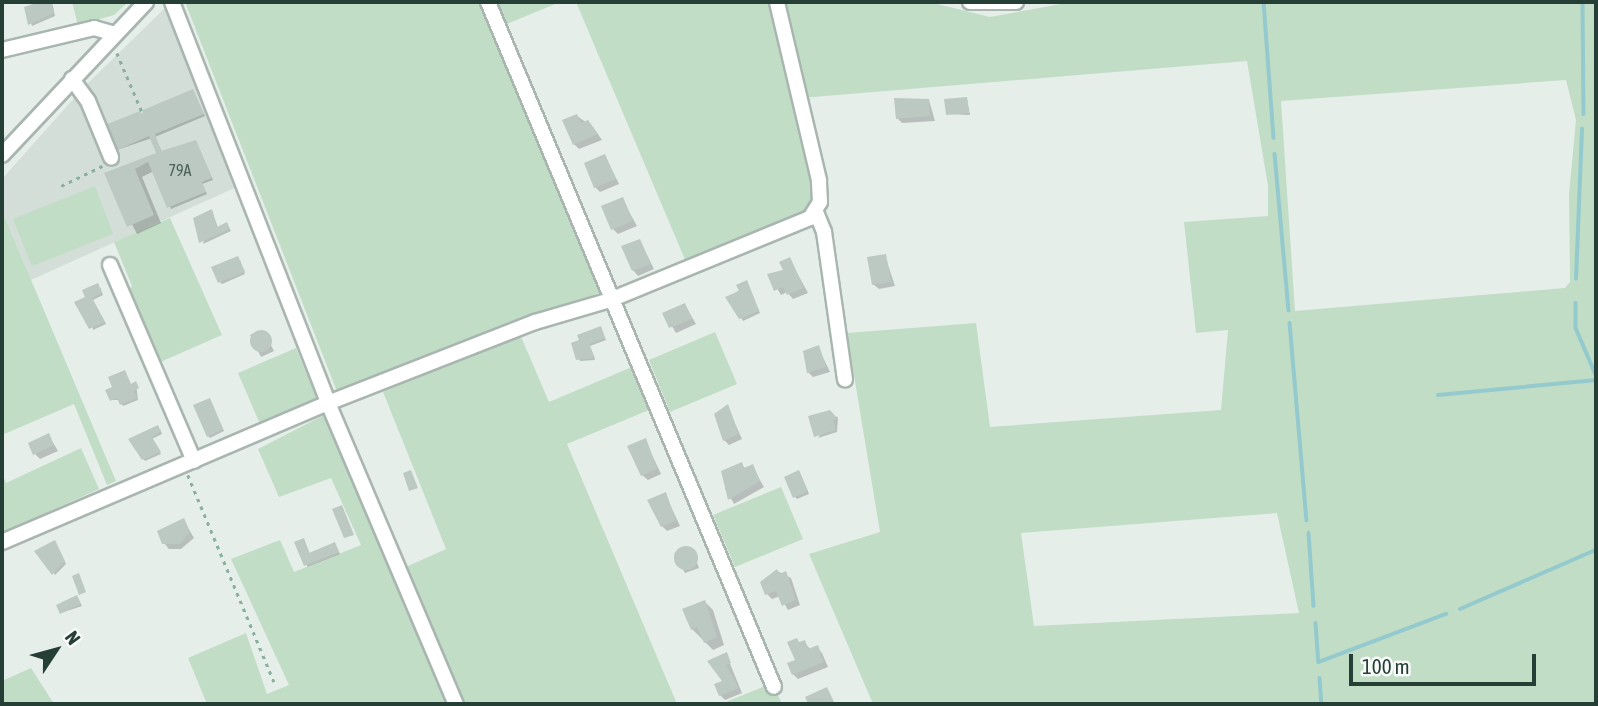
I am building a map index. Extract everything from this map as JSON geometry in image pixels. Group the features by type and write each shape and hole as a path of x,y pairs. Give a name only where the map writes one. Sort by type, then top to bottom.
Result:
{"street":[{"path":"2,155 72,79 114,41 146,2"},
{"path":"172,2 328,403 456,704"},
{"path":"488,2 610,300 774,687"},
{"path":"777,2 819,180 816,212 824,232 845,380"},
{"path":"970,2 1016,2"},
{"path":"2,50 94,27 114,41"},
{"path":"72,79 85,94 111,157"},
{"path":"2,542 328,403 535,322 610,300 790,227 816,212"},
{"path":"110,265 189,463"}],"path":[{"path":"114,41 143,114"},
{"path":"61,186 112,161 111,157"},
{"path":"189,463 274,682"}],"shaded area":[{"path":"165,8 239,186 31,280 2,211 2,179 83,88"}],"green space":[{"path":"72,2 128,2 114,15 78,25"},
{"path":"185,2 480,2 601,292 338,394"},
{"path":"498,2 560,2 507,24"},
{"path":"576,2 771,2 816,189 805,211 686,262"},
{"path":"780,2 929,2 990,17 1072,2 1596,2 1596,704 873,704 809,554 880,532 847,333 976,323 990,427 1221,410 1228,330 1196,333 1184,222 1268,216 1268,186 1247,61 801,98","holes":["1566,80 1576,120 1569,194 1570,282 1565,288 1295,311 1281,101","1277,513 1299,613 1034,626 1021,533"]},
{"path":"95,186 113,234 32,266 13,219"},
{"path":"2,211 116,481 107,485 74,404 2,435"},
{"path":"170,218 222,335 158,363 128,292 132,286 114,242"},
{"path":"519,332 549,402 632,367 649,410 567,444 677,704 460,704 406,567 446,549 383,392"},
{"path":"715,332 737,384 670,412 649,360"},
{"path":"296,348 317,399 260,424 238,373"},
{"path":"326,414 452,704 207,704 188,658 246,633 267,694 289,685 231,559 280,540 294,572 361,545 331,478 279,497 258,449"},
{"path":"81,448 99,489 2,533 2,473 6,483"},
{"path":"781,487 803,539 735,567 713,515"},
{"path":"31,668 54,704 2,704 2,681"},
{"path":"765,686 776,691 782,704 721,704"}],"building":[{"path":"39,2 51,2 54,13 28,25 24,7"},
{"path":"193,89 204,114 155,134 161,151 196,140 212,178 202,182 206,192 167,208 148,162 135,169 154,215 127,227 104,173 156,153 149,136 115,151 105,125 140,111 142,115 143,110"},
{"path":"967,97 969,113 946,115 944,99"},
{"path":"894,98 929,99 930,116 896,119"},
{"path":"577,114 581,123 588,120 598,134 573,145 562,120"},
{"path":"605,154 616,179 594,188 584,163"},
{"path":"623,197 633,221 611,230 601,206"},
{"path":"212,209 217,227 227,222 230,229 199,243 193,218"},
{"path":"640,239 651,264 632,271 621,246"},
{"path":"886,254 891,282 872,285 867,257"},
{"path":"238,256 245,272 218,283 211,267"},
{"path":"790,257 804,288 787,295 783,287 774,291 767,274 783,270 779,262"},
{"path":"747,280 759,311 739,319 725,297 739,291 736,285"},
{"path":"98,283 102,293 92,298 105,322 89,329 74,302 85,297 82,290"},
{"path":"685,303 692,319 669,328 662,313"},
{"path":"601,326 605,338 589,344 595,358 576,360 571,343 579,340 577,335"},
{"path":"261,330 269,333 272,341 269,349 261,352 253,349 250,341 253,333"},
{"path":"819,345 826,367 807,373 803,351"},
{"path":"125,370 131,384 136,381 139,388 134,391 137,398 120,405 117,398 110,401 105,390 112,387 108,377"},
{"path":"210,398 223,429 207,437 193,405"},
{"path":"728,404 739,434 723,441 714,414"},
{"path":"830,410 838,419 833,420 836,430 814,437 808,416"},
{"path":"158,425 161,432 152,437 161,452 142,460 128,439"},
{"path":"49,433 54,445 33,455 28,443"},
{"path":"646,438 657,469 641,476 627,446"},
{"path":"742,462 744,468 753,464 760,481 728,500 721,471"},
{"path":"411,470 418,488 409,491 403,473"},
{"path":"799,470 808,491 793,498 784,477"},
{"path":"666,492 676,521 661,527 647,500"},
{"path":"342,505 354,535 344,538 332,509"},
{"path":"184,518 190,532 180,544 162,544 157,531"},
{"path":"304,538 309,553 335,542 339,552 304,566 294,542"},
{"path":"55,540 65,561 52,575 34,551"},
{"path":"686,546 695,549 698,558 695,567 686,570 677,567 674,558 677,549"},
{"path":"777,569 779,574 786,571 796,600 782,606 776,591 765,595 760,582"},
{"path":"79,573 86,592 79,595 72,576"},
{"path":"77,595 81,604 60,614 56,605"},
{"path":"705,600 717,637 704,643 697,627 691,630 682,609"},
{"path":"797,638 799,642 805,640 808,649 818,645 824,662 792,675 787,663 795,660 787,642"},
{"path":"727,652 731,663 726,665 739,688 719,696 714,684 722,681 707,661"},
{"path":"827,687 835,704 808,704 805,697"}],"waterway":[{"path":"1264,2 1274,138"},
{"path":"1583,2 1584,114"},
{"path":"1576,279 1582,129"},
{"path":"1275,154 1289,310"},
{"path":"1576,303 1576,328 1596,375"},
{"path":"1290,323 1307,520"},
{"path":"1438,395 1596,380"},
{"path":"1309,533 1314,606"},
{"path":"1460,609 1596,550"},
{"path":"1316,623 1319,662 1446,614"},
{"path":"1320,678 1322,704"}]}
